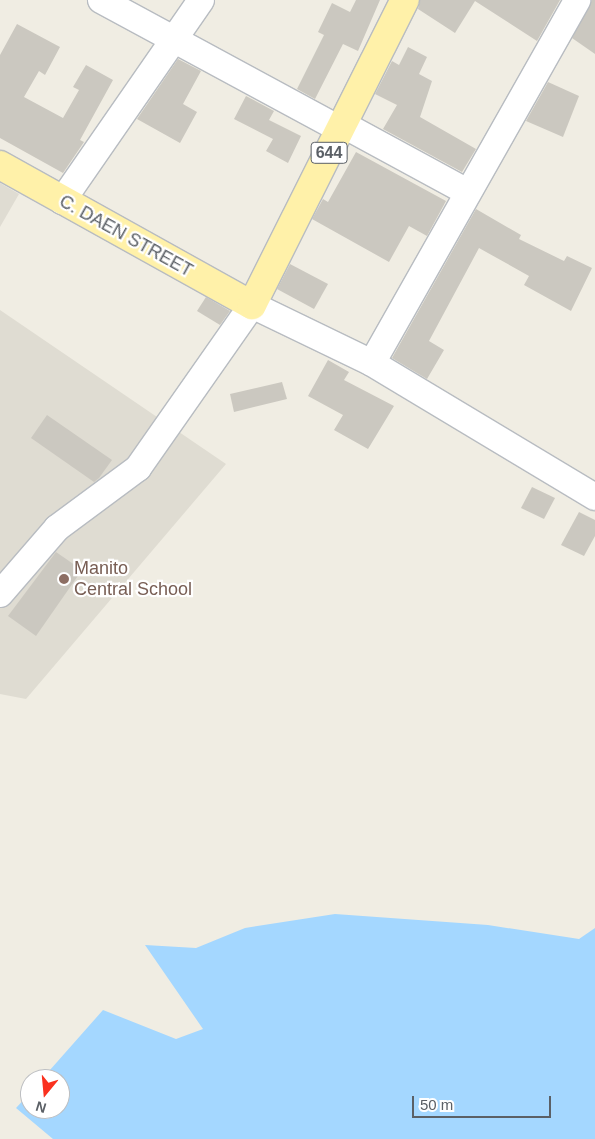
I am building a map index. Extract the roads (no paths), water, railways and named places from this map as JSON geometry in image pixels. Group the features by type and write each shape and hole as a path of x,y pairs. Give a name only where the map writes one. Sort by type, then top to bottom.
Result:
{"main road":[{"name":"644","path":"252,305 405,0"},
{"name":"C. DAEN STREET","path":"0,164 252,305"}],"street":[{"path":"101,0 467,192"},
{"path":"62,200 201,0"},
{"path":"372,363 577,0"},
{"path":"0,594 57,528 138,468 252,305 372,363 595,497"}],"water":[{"path":"335,914 488,925 579,939 595,928 595,1139 53,1139 29,1119 70,1119 70,1069 51,1069 103,1010 176,1039 203,1029 145,945 196,948 245,928"}],"place":[{"name":"Manito Central School","path":"64,579"}]}
